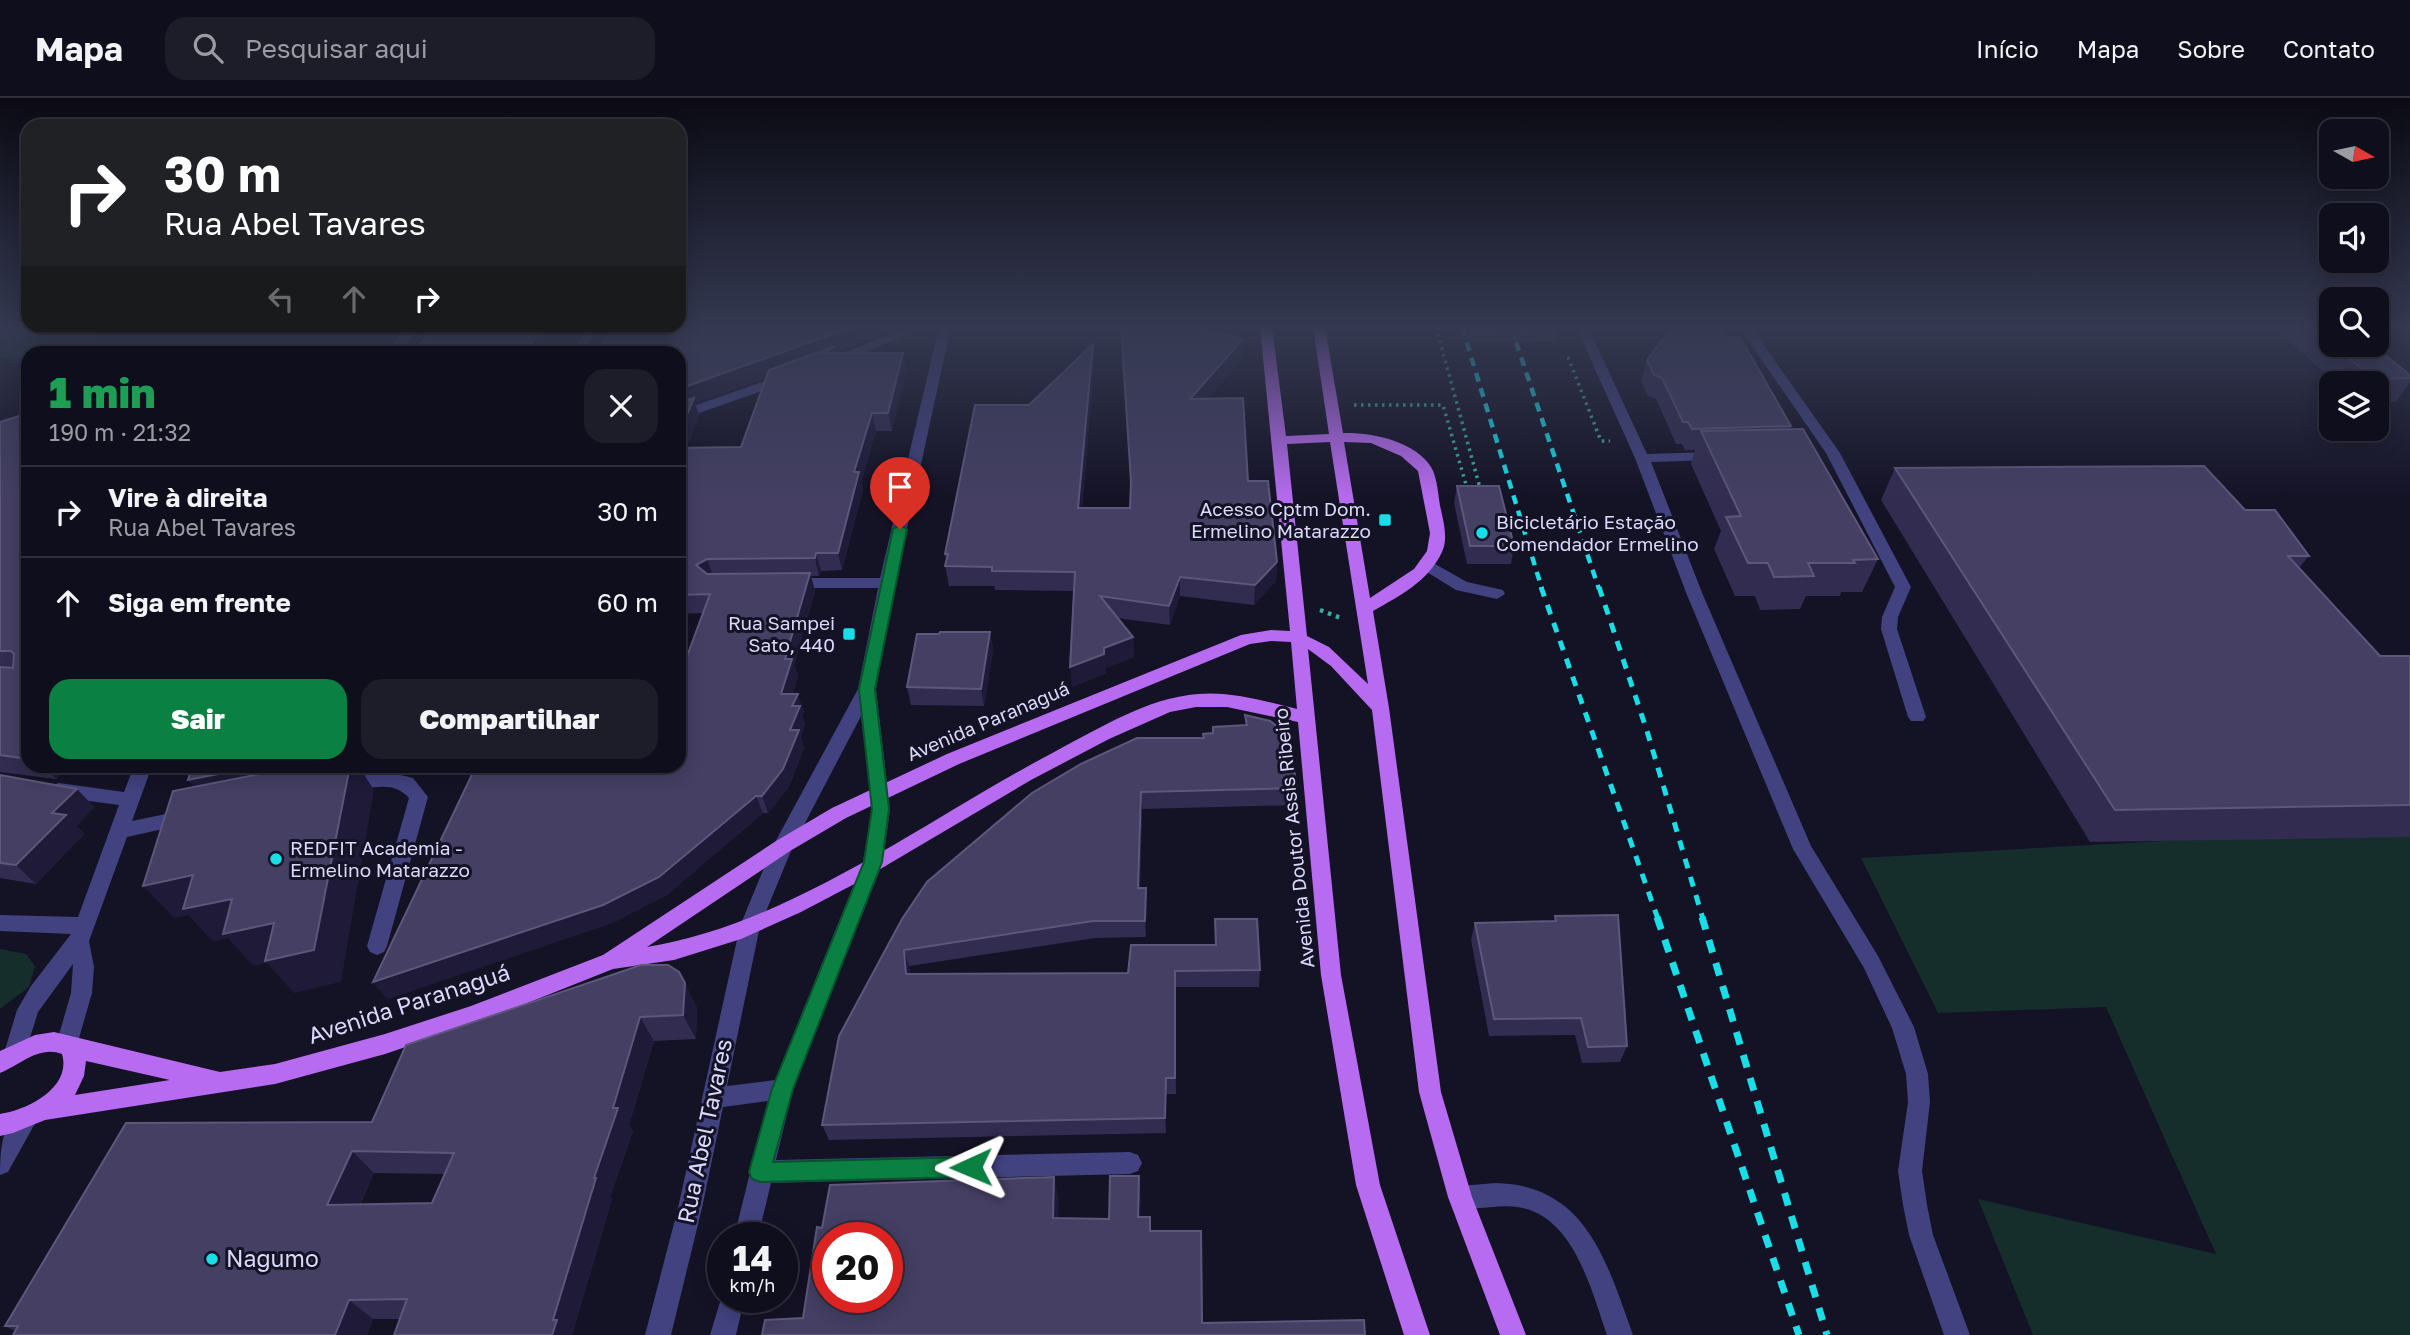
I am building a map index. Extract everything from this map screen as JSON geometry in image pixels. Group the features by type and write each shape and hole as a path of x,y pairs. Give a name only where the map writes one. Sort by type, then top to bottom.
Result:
{"main road":[{"name":"Avenida Doutor Assis Ribeiro","path":"1273,385 1331,975 1368,1185 1417,1335"},
{"path":"1327,385 1380,708 1430,1092 1460,1197 1513,1335"},
{"path":"1280,439 1357,437 1384,441 1420,463 1430,488 1438,543 1428,565 1401,588 1365,608"},
{"name":"Avenida Paranaguá","path":"0,1125 35,1114 275,1074 385,1044 474,1014 610,961 783,846 879,793 953,759 1247,639 1269,634 1297,636"},
{"path":"1297,636 1331,657 1380,708"},
{"name":"Avenida Paranaguá","path":"610,961 652,957 750,926 873,862 1053,759 1157,709 1203,700 1234,701 1305,717"},
{"name":"Avenida Paranaguá","path":"7,1056 47,1043 220,1082"},
{"path":"35,1114 70,1083 77,1069 76,1058 69,1046"}],"street":[{"path":"686,414 767,385"},
{"path":"749,1222 782,1089 873,862 880,827 879,793 867,689 887,583 932,385"},
{"path":"1608,385 1642,458 1695,595 1797,837 1885,987 1909,1045 1917,1074 1919,1102 1910,1171 1915,1205 1921,1235 1957,1335"},
{"path":"1783,385 1827,453 1903,587 1890,617 1889,629 1917,717"},
{"path":"1642,458 1726,456"},
{"path":"1428,565 1462,586 1497,594"},
{"path":"767,583 887,583"},
{"name":"Rua Abel Tavares","path":"658,1335 750,926 783,846 867,689"},
{"path":"7,1056 38,992 81,933 141,773"},
{"path":"325,789 388,779 408,783 419,797 377,946"},
{"path":"39,787 131,800"},
{"path":"120,831 202,814"},
{"path":"0,923 81,933"},
{"path":"69,1046 85,966 81,933"},
{"path":"713,1098 782,1089"},
{"path":"0,1164 35,1114"},
{"path":"760,1172 1130,1163"},
{"path":"1460,1197 1519,1196 1545,1205 1557,1214 1579,1237 1591,1258 1620,1335"},
{"path":"723,1335 729,1313"}],"path":[{"path":"1353,405 1443,405 1465,488 1480,488 1452,385"},
{"path":"1322,611 1338,617"}],"green space":[{"path":"2410,827 2410,1335 2033,1335 1978,1199 2216,1254 2106,1007 1938,1013 1861,858"},
{"path":"0,949 26,954 35,966 29,987 0,1009"}],"building":[{"path":"764,385 895,385 888,413 872,413 854,472 859,472 838,553 816,553 815,558 707,559 696,565 707,574 810,573 785,659 792,659 781,694 798,694 792,706 800,706 790,730 799,730 783,769 762,796 756,796 659,877 603,905 373,982 473,773 686,773 686,659 710,594 686,595 686,448 741,447"},
{"path":"1050,385 1089,385 1078,508 1130,508 1131,482 1125,385 1203,385 1190,399 1243,398 1248,481 1268,481 1277,562 1255,585 1180,577 1169,606 1100,596 1133,637 1104,648 1104,654 1070,667 1075,572 992,571 992,567 945,566 948,554 945,554 975,405 1029,405"},
{"path":"1665,385 1767,385 1791,426 1692,429 1688,422 1683,422"},
{"path":"694,398 686,417 686,401"},
{"path":"21,415 21,758 0,755 0,667 13,668 14,654 11,651 0,651 0,422"},
{"path":"1803,429 1878,559 1853,560 1855,563 1808,563 1814,576 1774,577 1768,563 1748,563 1726,517 1741,516 1701,431"},
{"path":"2204,466 2245,510 2275,510 2309,556 2288,556 2380,656 2410,656 2410,805 2115,810 1895,468"},
{"path":"1457,486 1499,486 1514,546 1470,546"},
{"path":"990,632 981,689 907,687 917,634"},
{"path":"1245,715 1270,721 1288,734 1297,788 1141,792 1138,888 1146,888 1145,921 1093,921 904,950 906,974 1128,973 1131,945 1216,945 1215,919 1257,919 1260,970 1175,971 1175,1078 1166,1078 1165,1118 822,1125 839,1036 902,919 927,882 1032,793 1081,764 1137,738 1204,738 1203,734 1213,733 1213,727 1247,725"},
{"path":"190,773 224,773 188,780"},
{"name":"REDFIT Academia - Ermelino Matarazzo","path":"264,773 349,773 314,950 265,961 274,923 223,934 232,899 183,909 193,875 143,886 173,791"},
{"path":"0,775 77,789 52,813 66,815 16,865 0,863"},
{"path":"1618,915 1627,1046 1588,1047 1581,1018 1494,1019 1475,923 1556,921 1555,916"},
{"path":"641,965 668,965 679,972 685,983 683,1015 640,1017 613,1108 618,1108 594,1178 553,1320 557,1320 552,1335 394,1335 407,1299 349,1300 335,1335 13,1335 18,1326 5,1326 126,1123 372,1122 406,1045","holes":["352,1151 454,1153 432,1203 327,1205"]},
{"path":"1110,1176 1139,1176 1138,1217 1150,1217 1150,1231 1201,1231 1202,1323 1364,1320 1365,1335 762,1335 765,1320 803,1318 812,1260 812,1313 903,1313 903,1222 823,1222 830,1185 1054,1177 1053,1218 1109,1219"}],"railway":[{"path":"1480,385 1542,589"},
{"path":"1530,385 1599,589"},
{"path":"1541,587 1658,919"},
{"path":"1599,587 1647,731 1703,919"},
{"path":"1657,917 1799,1335"},
{"path":"1702,917 1827,1335"}],"place":[{"name":"Acesso Cptm Dom. Ermelino Matarazzo","path":"1385,520"},
{"name":"Bicicletário Estação Comendador Ermelino","path":"1482,533"},
{"name":"Rua Sampei Sato, 440","path":"849,634"},
{"name":"REDFIT Academia - Ermelino Matarazzo","path":"276,859"},
{"name":"Nagumo","path":"212,1259"}],"route":[{"path":"900,529 867,689 881,809 878,842 873,862 782,1089 760,1172 971,1167"}]}
